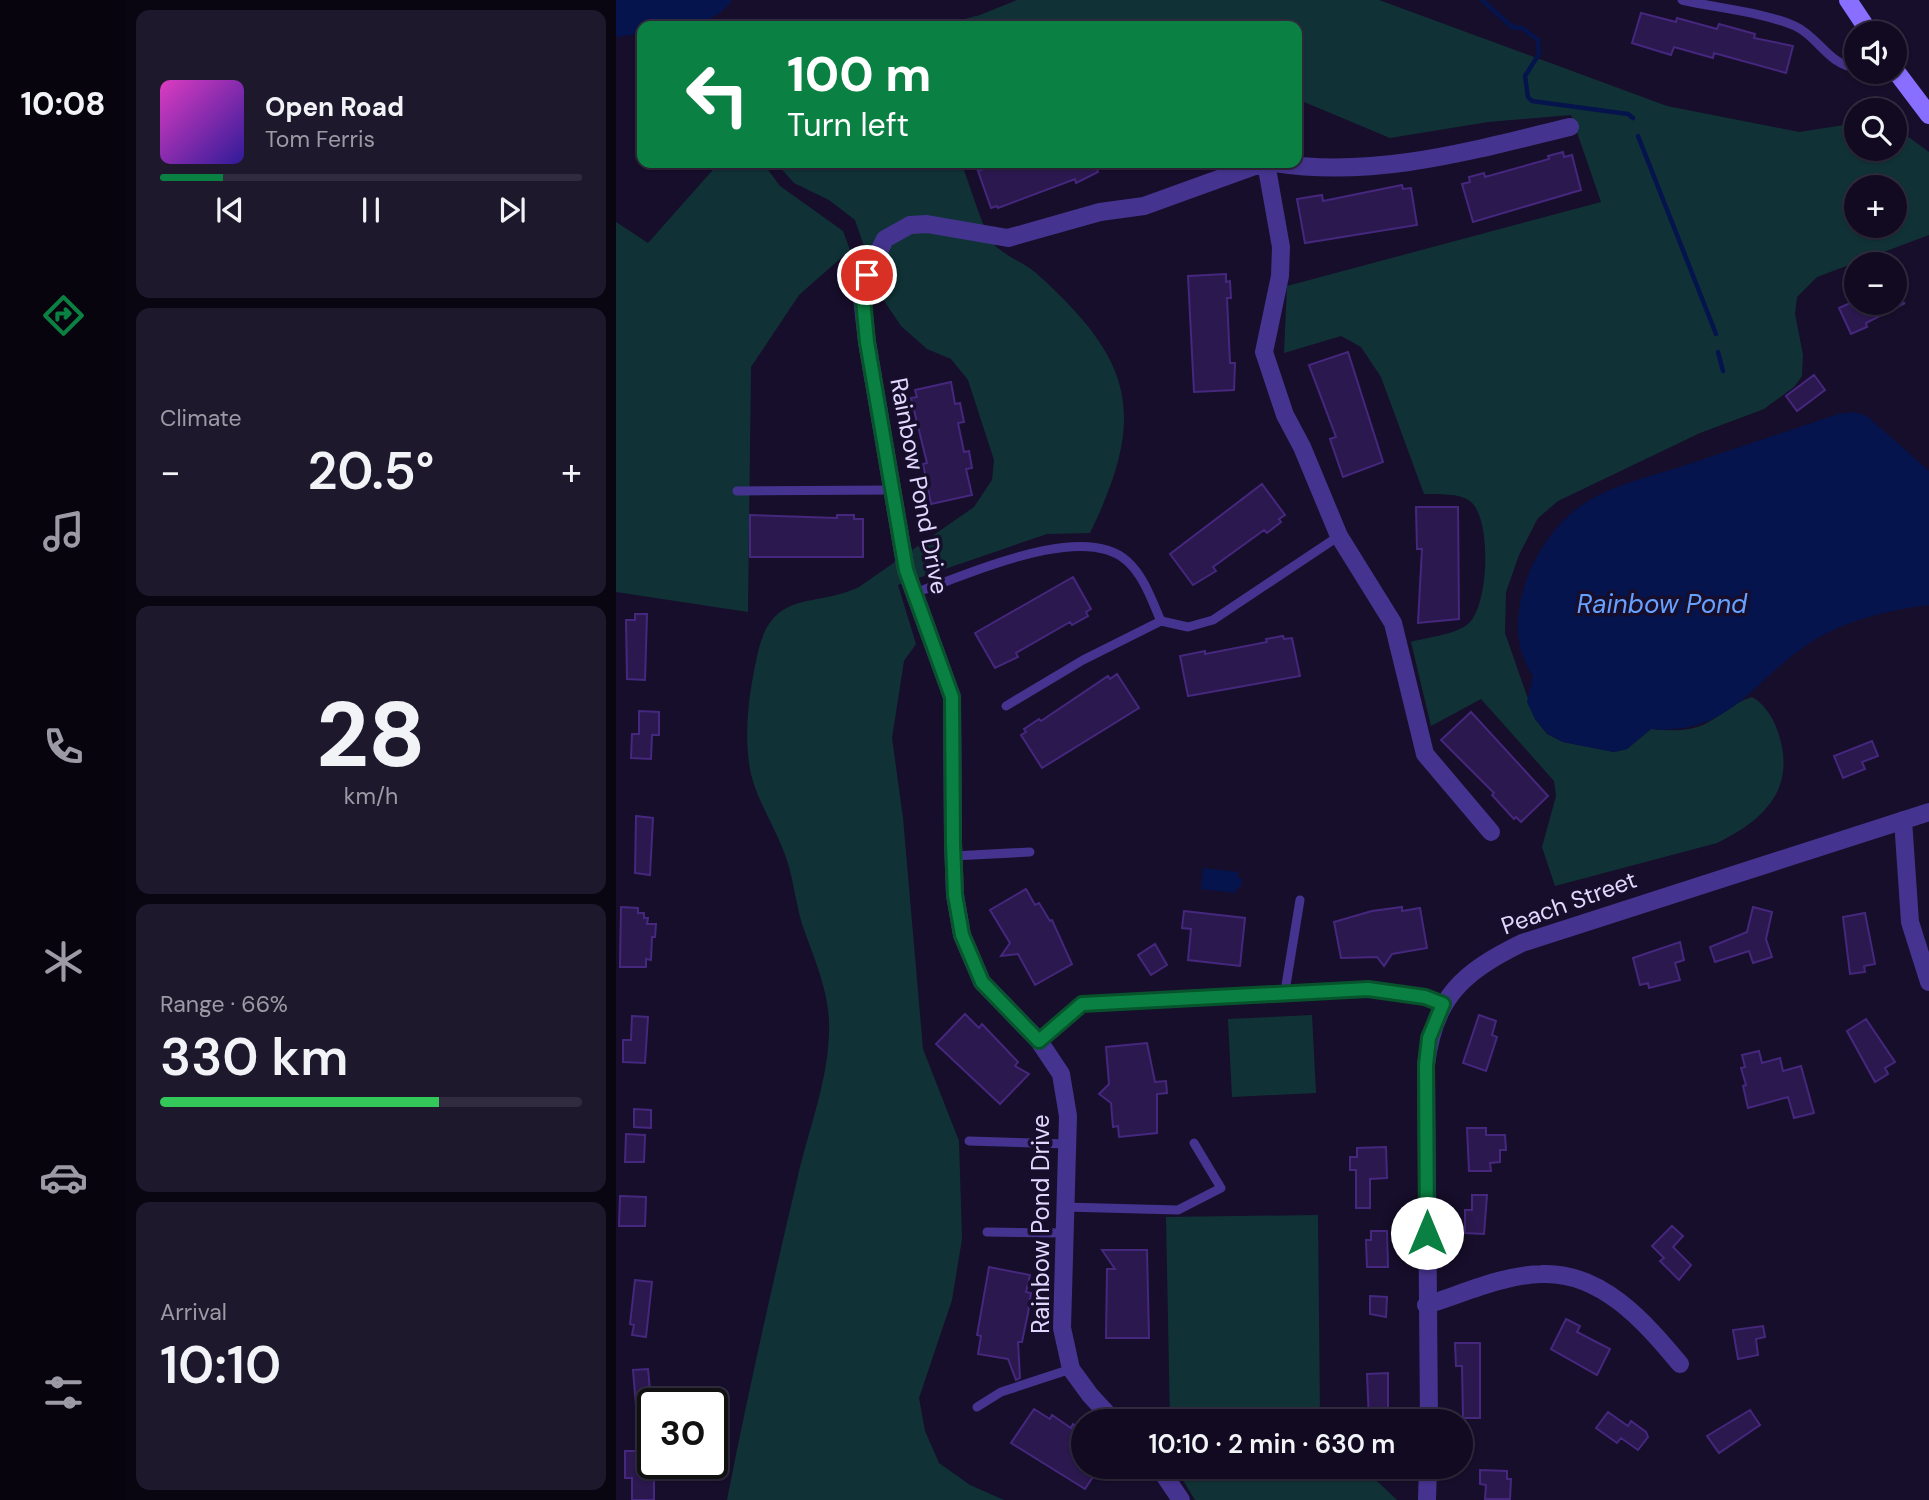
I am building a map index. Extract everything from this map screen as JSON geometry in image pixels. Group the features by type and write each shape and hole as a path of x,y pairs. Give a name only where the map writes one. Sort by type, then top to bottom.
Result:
{"main road":[{"path":"1848,0 1862,21"},
{"path":"1906,84 1929,115"}],"street":[{"path":"1302,167 1433,160 1570,127"},
{"name":"Rainbow Pond Drive","path":"1103,1409 1072,1369 1062,1328 1068,1116 1060,1074 1039,1041 982,982 966,950 955,895 952,697 912,594 867,342 862,289 885,239 916,224 1009,239 1100,212 1144,206 1251,168"},
{"name":"Rainbow Pond Drive","path":"1266,168 1281,247 1280,276 1264,352 1285,415 1302,447 1339,536 1393,622 1425,754 1491,832"},
{"name":"Peach Street","path":"1429,1409 1426,1065 1429,1038 1443,1004 1453,989 1494,957 1522,943 1929,812"},
{"path":"1903,820 1910,922 1929,982"},
{"path":"1426,1305 1508,1280 1541,1274 1560,1276 1590,1284 1605,1292 1646,1323 1680,1364"},
{"path":"1166,1479 1181,1500"},
{"path":"1427,1500 1428,1479"}],"lane":[{"path":"1682,0 1789,24 1807,34 1833,60 1844,64"},
{"path":"737,491 893,490"},
{"path":"1006,706 1083,660 1161,621 1188,628 1213,620 1339,536"},
{"path":"912,594 1049,549 1102,547 1130,563 1146,587 1161,621"},
{"path":"953,856 1030,852"},
{"path":"1285,991 1300,900"},
{"path":"1039,1041 1082,1004 1285,991 1368,989 1425,997 1443,1004"},
{"path":"969,1141 1067,1144"},
{"path":"1065,1207 1178,1210 1199,1200 1221,1188 1194,1143"},
{"path":"987,1232 1064,1233"},
{"path":"977,1407 1001,1392 1072,1369"}],"green space":[{"path":"1017,0 1379,0 1667,106 1799,132 1844,125 1844,161 1907,161 1907,136 1929,152 1929,235 1884,252 1844,252 1844,267 1817,277 1797,297 1795,314 1803,355 1802,376 1794,387 1764,409 1700,433 1558,501 1538,518 1519,555 1506,592 1505,633 1535,719 1547,734 1563,742 1614,752 1627,749 1651,729 1694,728 1752,697 1765,707 1778,732 1783,752 1780,786 1762,813 1717,843 1555,886 1542,847 1556,796 1554,781 1481,699 1431,726 1411,642 1456,631 1468,624 1475,615 1484,583 1485,563 1485,544 1478,512 1471,502 1461,497 1424,494 1381,377 1361,347 1341,336 1284,353 1287,286 1601,202 1571,115 1488,122 1390,138 1302,101 1302,21 957,21"},
{"path":"715,168 767,168 780,186 843,231 850,250 799,295 751,367 748,612 616,592 616,222 648,243"},
{"path":"780,168 963,168 992,242 1001,251 1036,273 1069,304 1094,334 1111,362 1121,391 1124,421 1120,454 1090,533 1047,534 898,585 916,644 904,661 892,738 903,818 923,1049 959,1141 962,1239 952,1300 919,1398 925,1431 939,1463 970,1485 1004,1500 727,1500 778,1260 823,1081 829,1040 828,1007 802,924 787,861 756,790 750,769 748,708 759,648 766,629 786,608 859,587 974,507 992,480 994,460 968,380 951,359 927,349 901,326 881,296 855,220 829,200 794,183"},
{"path":"1312,1015 1316,1093 1232,1097 1228,1019"},
{"path":"1318,1215 1320,1409 1170,1409 1166,1217"},
{"path":"1182,1479 1375,1479 1397,1500 1195,1500"}],"water":[{"path":"616,0 732,0 723,10 705,21 637,21 637,34 616,37"},
{"name":"Rainbow Pond","path":"1854,412 1867,416 1929,471 1929,605 1871,616 1829,632 1795,653 1724,713 1703,723 1679,729 1651,729 1627,749 1614,752 1563,742 1548,734 1535,719 1527,702 1533,676 1520,647 1518,616 1530,570 1559,525 1590,500 1639,479 1838,414"},
{"path":"1203,868 1238,872 1238,878 1242,878 1241,888 1237,887 1236,893 1201,889"}],"building":[{"path":"1641,13 1676,22 1677,18 1717,29 1719,24 1755,34 1754,38 1793,46 1786,73 1714,53 1713,58 1674,47 1671,55 1632,43"},
{"path":"1563,152 1564,157 1572,155 1581,190 1473,222 1462,184 1470,182 1469,177 1484,173 1485,177 1549,159 1548,156"},
{"path":"987,168 1097,168 1098,172 1076,183 1075,179 998,208 991,208 978,171"},
{"path":"1402,185 1403,189 1411,188 1417,225 1305,243 1297,199 1322,195 1323,201"},
{"path":"1226,274 1226,282 1230,281 1231,298 1227,298 1230,363 1235,363 1234,390 1194,392 1188,276"},
{"path":"1844,306 1844,315 1882,315 1866,323 1867,327 1851,334 1839,308"},
{"path":"1348,352 1383,462 1343,477 1330,439 1336,437 1309,365"},
{"path":"1814,375 1825,390 1797,411 1786,396"},
{"path":"951,382 955,404 960,403 964,422 958,423 964,452 969,451 972,468 966,469 972,495 931,504 923,464 927,463 911,398 917,397 915,390"},
{"path":"1262,484 1285,515 1279,519 1281,522 1267,533 1264,530 1213,567 1216,571 1193,585 1170,554"},
{"path":"1416,507 1458,507 1459,619 1418,623 1422,549 1417,549"},
{"path":"750,515 837,518 837,515 854,515 854,519 863,519 863,557 750,557"},
{"path":"1073,577 1091,609 1086,612 1088,616 1072,625 1070,622 1016,653 1018,657 995,668 975,633"},
{"path":"635,614 647,614 645,680 627,679 626,620 635,620"},
{"path":"1283,636 1284,639 1292,638 1300,676 1188,696 1180,656 1267,642 1266,639"},
{"path":"1117,674 1139,708 1042,768 1021,735 1026,732 1024,729 1039,719 1041,721 1108,676 1110,679"},
{"path":"639,711 659,712 659,735 652,735 651,759 631,758 632,734 639,734"},
{"path":"1471,712 1548,796 1521,822 1516,817 1514,819 1492,795 1494,793 1441,740"},
{"path":"1872,741 1878,756 1862,762 1865,769 1843,778 1834,756"},
{"path":"636,816 653,818 650,875 635,873"},
{"path":"1026,889 1035,905 1039,903 1050,921 1052,920 1072,964 1035,985 1018,954 1001,956 1010,943 990,910"},
{"path":"621,907 638,908 638,913 644,913 644,918 648,918 647,924 656,924 655,937 652,937 651,960 646,959 646,967 620,967"},
{"path":"1402,907 1402,911 1420,908 1427,948 1392,954 1384,966 1377,957 1341,958 1334,922 1372,911"},
{"path":"1753,907 1772,912 1766,939 1772,957 1753,963 1749,951 1715,962 1710,947 1747,932"},
{"path":"1184,911 1245,918 1240,966 1188,960 1191,929 1182,928"},
{"path":"1865,913 1875,964 1864,966 1865,972 1850,974 1843,917"},
{"path":"1680,942 1684,960 1675,963 1680,980 1649,988 1648,983 1640,985 1633,958"},
{"path":"1155,944 1167,965 1151,975 1138,955"},
{"path":"965,1014 979,1028 982,1024 1018,1062 1015,1066 1029,1074 1000,1104 936,1044"},
{"path":"1479,1015 1496,1021 1492,1035 1497,1037 1486,1071 1463,1063"},
{"path":"632,1016 648,1017 645,1063 623,1062 623,1040 631,1040"},
{"path":"1866,1019 1895,1062 1885,1068 1888,1074 1875,1082 1847,1031"},
{"path":"1147,1043 1155,1082 1166,1081 1167,1093 1157,1094 1157,1133 1119,1137 1118,1126 1113,1127 1111,1103 1099,1094 1109,1084 1106,1047"},
{"path":"1759,1051 1762,1063 1780,1058 1783,1071 1801,1066 1814,1113 1794,1118 1788,1097 1748,1108 1743,1086 1746,1085 1741,1068 1745,1067 1742,1055"},
{"path":"634,1109 651,1110 651,1128 634,1127"},
{"path":"1467,1128 1486,1128 1486,1135 1505,1135 1506,1150 1500,1150 1500,1162 1490,1163 1491,1171 1469,1171"},
{"path":"626,1134 645,1135 644,1162 625,1162"},
{"path":"1386,1147 1387,1178 1370,1179 1370,1208 1356,1208 1356,1170 1350,1170 1350,1157 1357,1157 1357,1148"},
{"path":"1472,1195 1487,1195 1484,1234 1465,1233 1465,1210 1472,1210"},
{"path":"620,1196 646,1197 645,1226 619,1226"},
{"path":"1672,1226 1683,1236 1673,1247 1691,1265 1679,1280 1660,1261 1664,1258 1652,1246"},
{"path":"1371,1231 1387,1231 1388,1267 1367,1267 1366,1240 1371,1240"},
{"path":"1102,1250 1147,1250 1149,1338 1106,1338 1107,1269 1115,1269"},
{"path":"989,1267 1030,1275 1026,1292 1031,1293 1028,1313 1022,1342 1018,1342 1020,1378 1016,1380 1008,1359 978,1354 981,1336 977,1335"},
{"path":"635,1280 652,1282 646,1337 632,1335 634,1325 630,1324"},
{"path":"1370,1296 1387,1297 1386,1317 1370,1314"},
{"path":"1566,1319 1580,1326 1577,1332 1610,1349 1597,1375 1551,1349"},
{"path":"1763,1326 1765,1337 1756,1339 1758,1355 1738,1359 1733,1330"},
{"path":"1455,1343 1480,1343 1480,1418 1473,1418 1473,1409 1463,1409 1462,1366 1456,1366"},
{"path":"648,1369 650,1388 637,1388 637,1418 633,1370"},
{"path":"1388,1373 1388,1409 1368,1409 1367,1374"},
{"path":"1034,1409 1050,1419 1052,1415 1071,1428 1071,1479 1092,1479 1085,1489 1011,1443"},
{"path":"1750,1410 1760,1425 1719,1453 1707,1436"},
{"path":"1608,1412 1628,1426 1631,1421 1646,1432 1648,1437 1638,1450 1621,1438 1617,1443 1596,1428"},
{"path":"625,1451 637,1451 637,1479 654,1479 654,1500 632,1500 632,1478 625,1478"},
{"path":"1480,1470 1507,1471 1507,1479 1511,1479 1510,1499 1485,1499 1486,1485 1480,1484"}],"waterway":[{"path":"1482,0 1512,27 1522,28 1538,40 1539,54 1525,76 1528,97 1532,101 1628,114 1633,118"},
{"path":"1638,136 1716,334"},
{"path":"1718,352 1723,371"}],"route":[{"path":"867,275 862,289 867,342 906,570 912,594 952,697 955,895 966,950 982,982 1039,1041 1082,1004 1285,991 1368,989 1425,997 1443,1004 1429,1038 1426,1065 1427,1233"}]}
